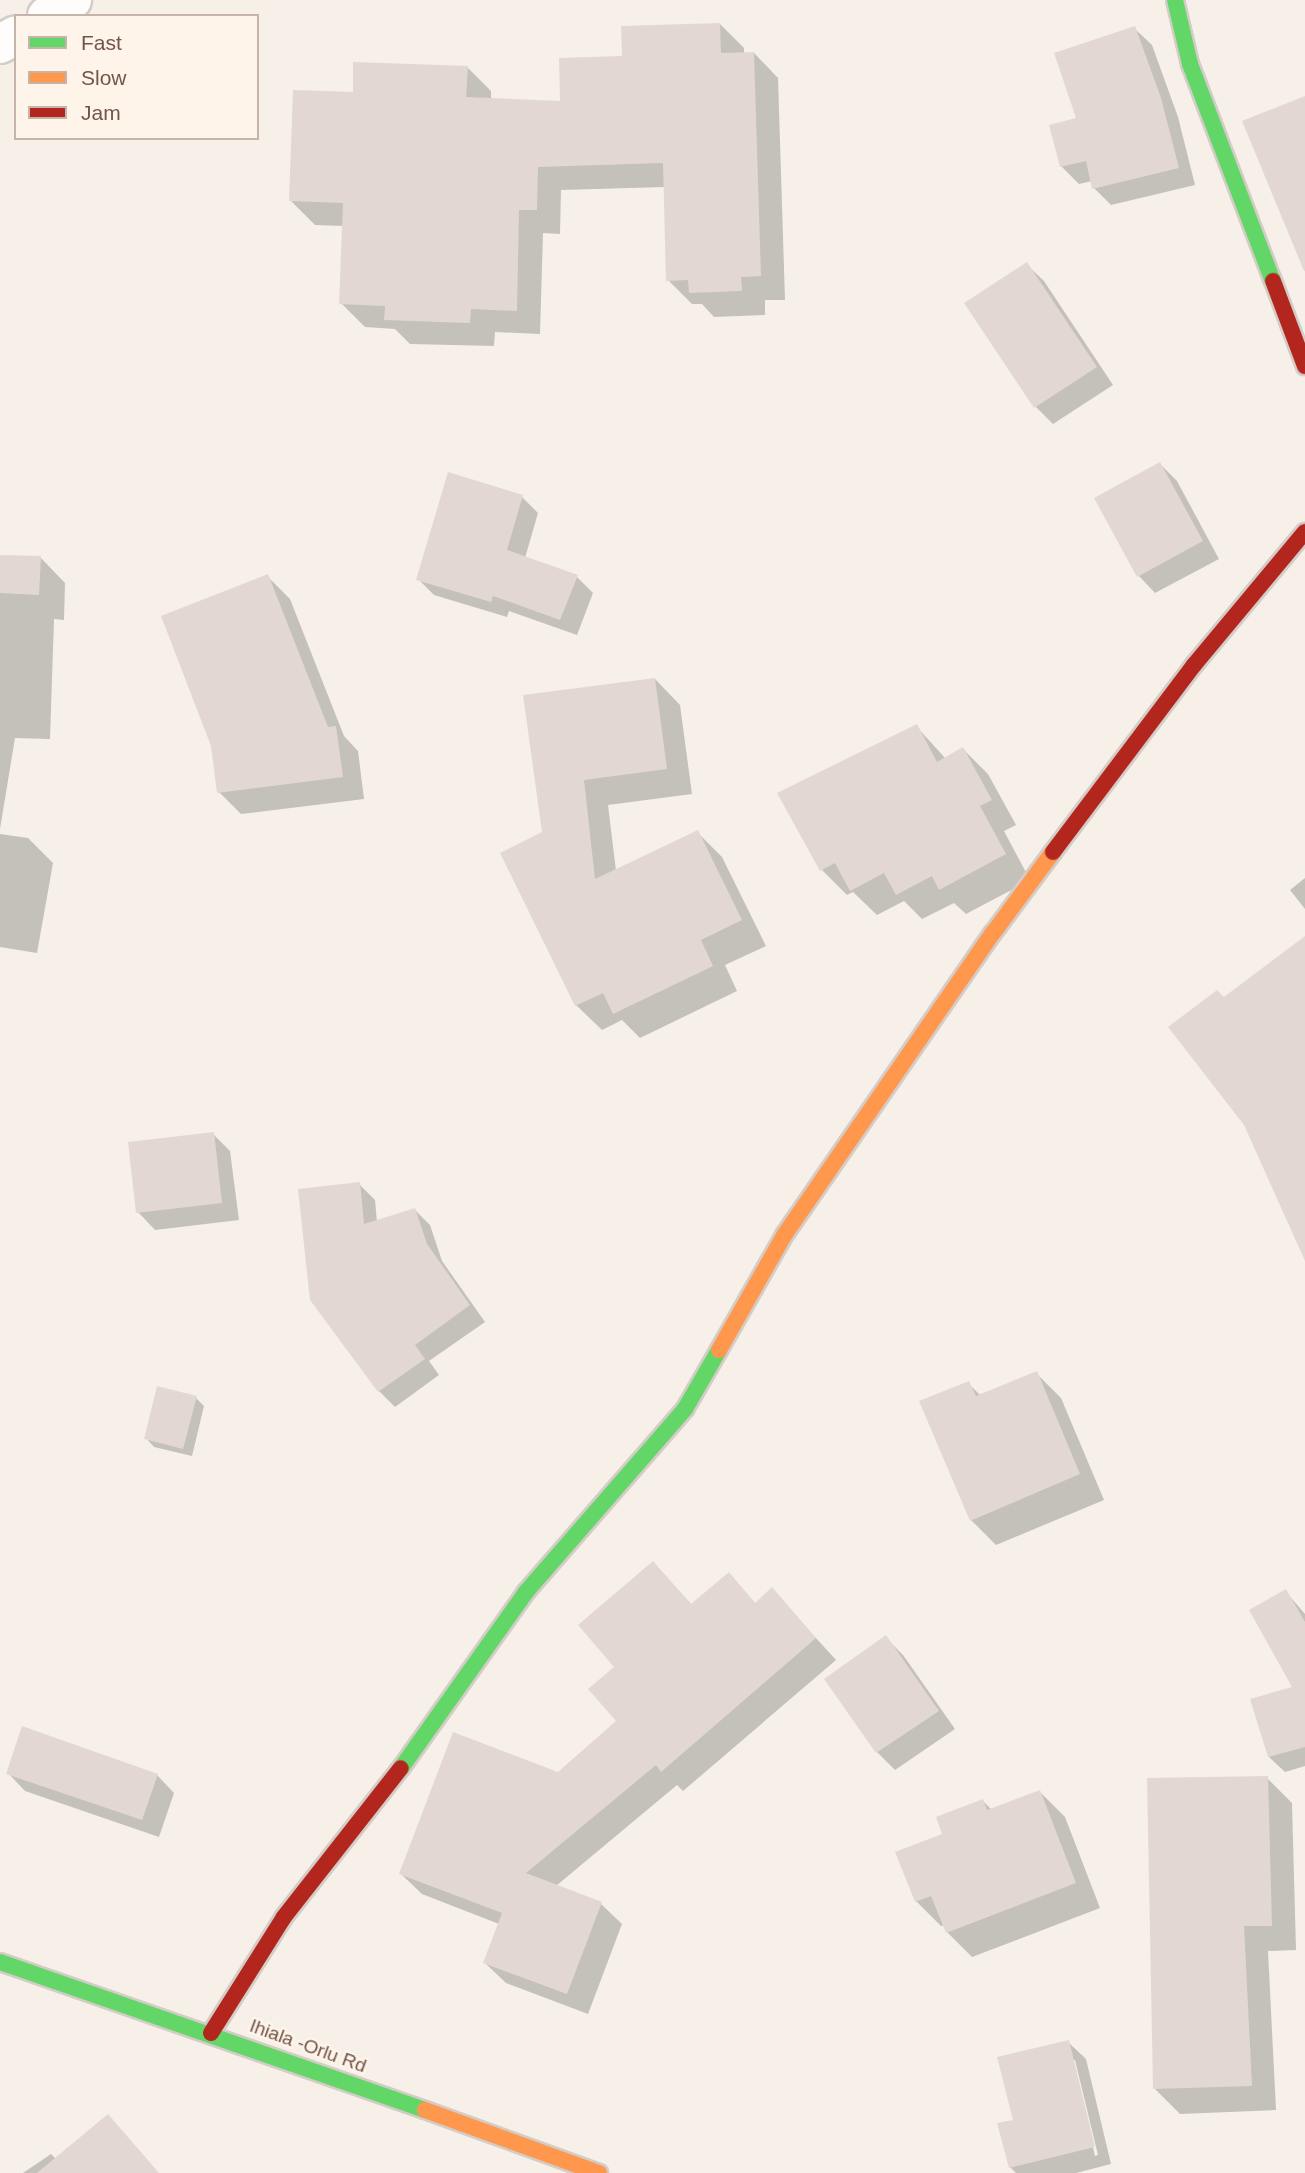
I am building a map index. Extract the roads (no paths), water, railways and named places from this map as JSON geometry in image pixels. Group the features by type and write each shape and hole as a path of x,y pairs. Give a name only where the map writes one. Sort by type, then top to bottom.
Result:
{"street":[{"path":"50,14 72,0"},
{"path":"1175,0 1190,64 1305,366"},
{"path":"211,2033 284,1917 390,1783 526,1592 685,1409 785,1234 993,933 1194,665 1305,532"},
{"name":"Ihiala -Orlu Rd","path":"0,1962 211,2033 599,2173"}]}
